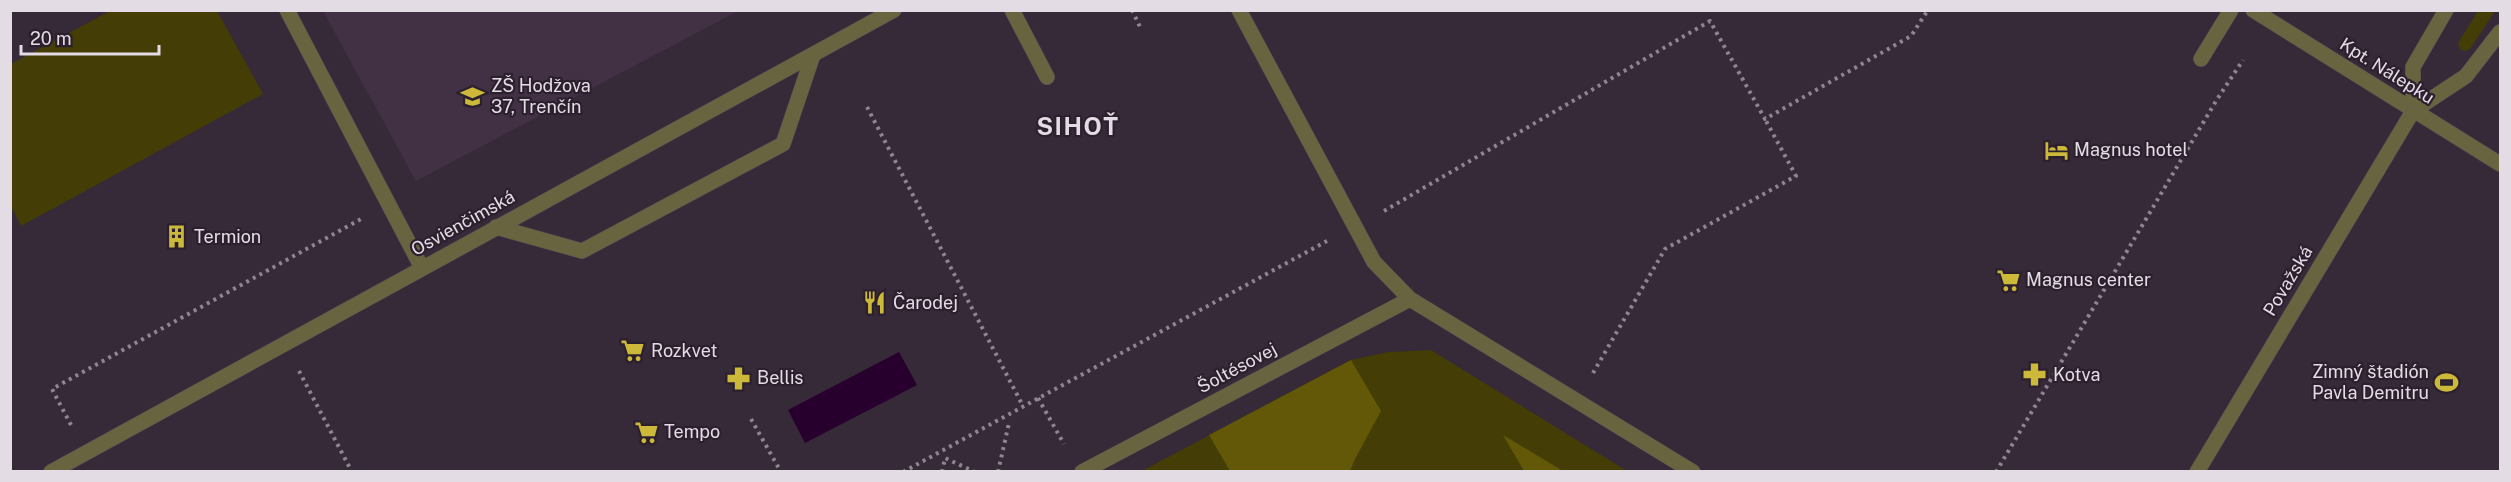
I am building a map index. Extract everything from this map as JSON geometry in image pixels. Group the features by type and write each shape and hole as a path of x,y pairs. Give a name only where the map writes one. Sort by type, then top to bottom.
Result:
{"street":[{"path":"287,10 422,268"},
{"name":"Osvienčimská","path":"51,471 894,10"},
{"path":"1012,10 1047,77"},
{"path":"1239,10 1374,262 1410,298 1693,471"},
{"path":"2201,59 2231,10"},
{"name":"Kpt. Nálepku","path":"2253,10 2500,164"},
{"path":"2413,111 2413,68 2446,10"},
{"path":"2413,111 2466,76 2500,32"},
{"path":"496,227 582,251 783,144 813,55"},
{"name":"Považská","path":"2197,471 2413,111"},
{"name":"Šoltésovej","path":"1082,471 1410,298"}],"path":[{"path":"1132,10 1141,28"},
{"path":"1765,119 1911,36 1928,10"},
{"path":"903,471 1355,226 1710,21 1796,177 1665,249 1591,376"},
{"path":"1996,471 2216,101 2243,60"},
{"path":"867,107 1023,406"},
{"path":"52,389 388,204"},
{"path":"285,344 352,471"},
{"path":"1038,398 1064,444"},
{"path":"751,419 781,471"},
{"path":"998,471 1009,423"},
{"path":"942,471 945,458 975,471"}],"shaded area":[{"path":"110,11 217,11 263,94 21,226 11,206 11,64"},
{"name":"ZŠ Hodžova 37, Trenčín","path":"323,11 738,11 416,181"},
{"path":"2478,11 2495,11 2470,49 2465,51 2460,49 2458,43"},
{"path":"1431,350 1627,471 1140,472 1351,360 1388,352"},
{"path":"899,352 917,385 805,443 788,410"},
{"path":"1351,360 1381,411 1350,471 1230,471 1209,435"},
{"path":"1503,435 1563,471 1524,471"}],"place":[{"name":"ZŠ Hodžova 37, Trenčín","path":"473,96"},
{"name":"Magnus hotel","path":"2056,150"},
{"name":"Termion","path":"176,237"},
{"name":"Magnus center","path":"2008,280"},
{"name":"Čarodej","path":"875,303"},
{"name":"Rozkvet","path":"633,351"},
{"name":"Kotva","path":"2035,375"},
{"name":"Bellis","path":"739,378"},
{"name":"Zimný štadión Pavla Demitru","path":"2447,382"},
{"name":"Tempo","path":"646,432"}],"district":[{"name":"SIHOŤ","path":"1078,127"}]}
